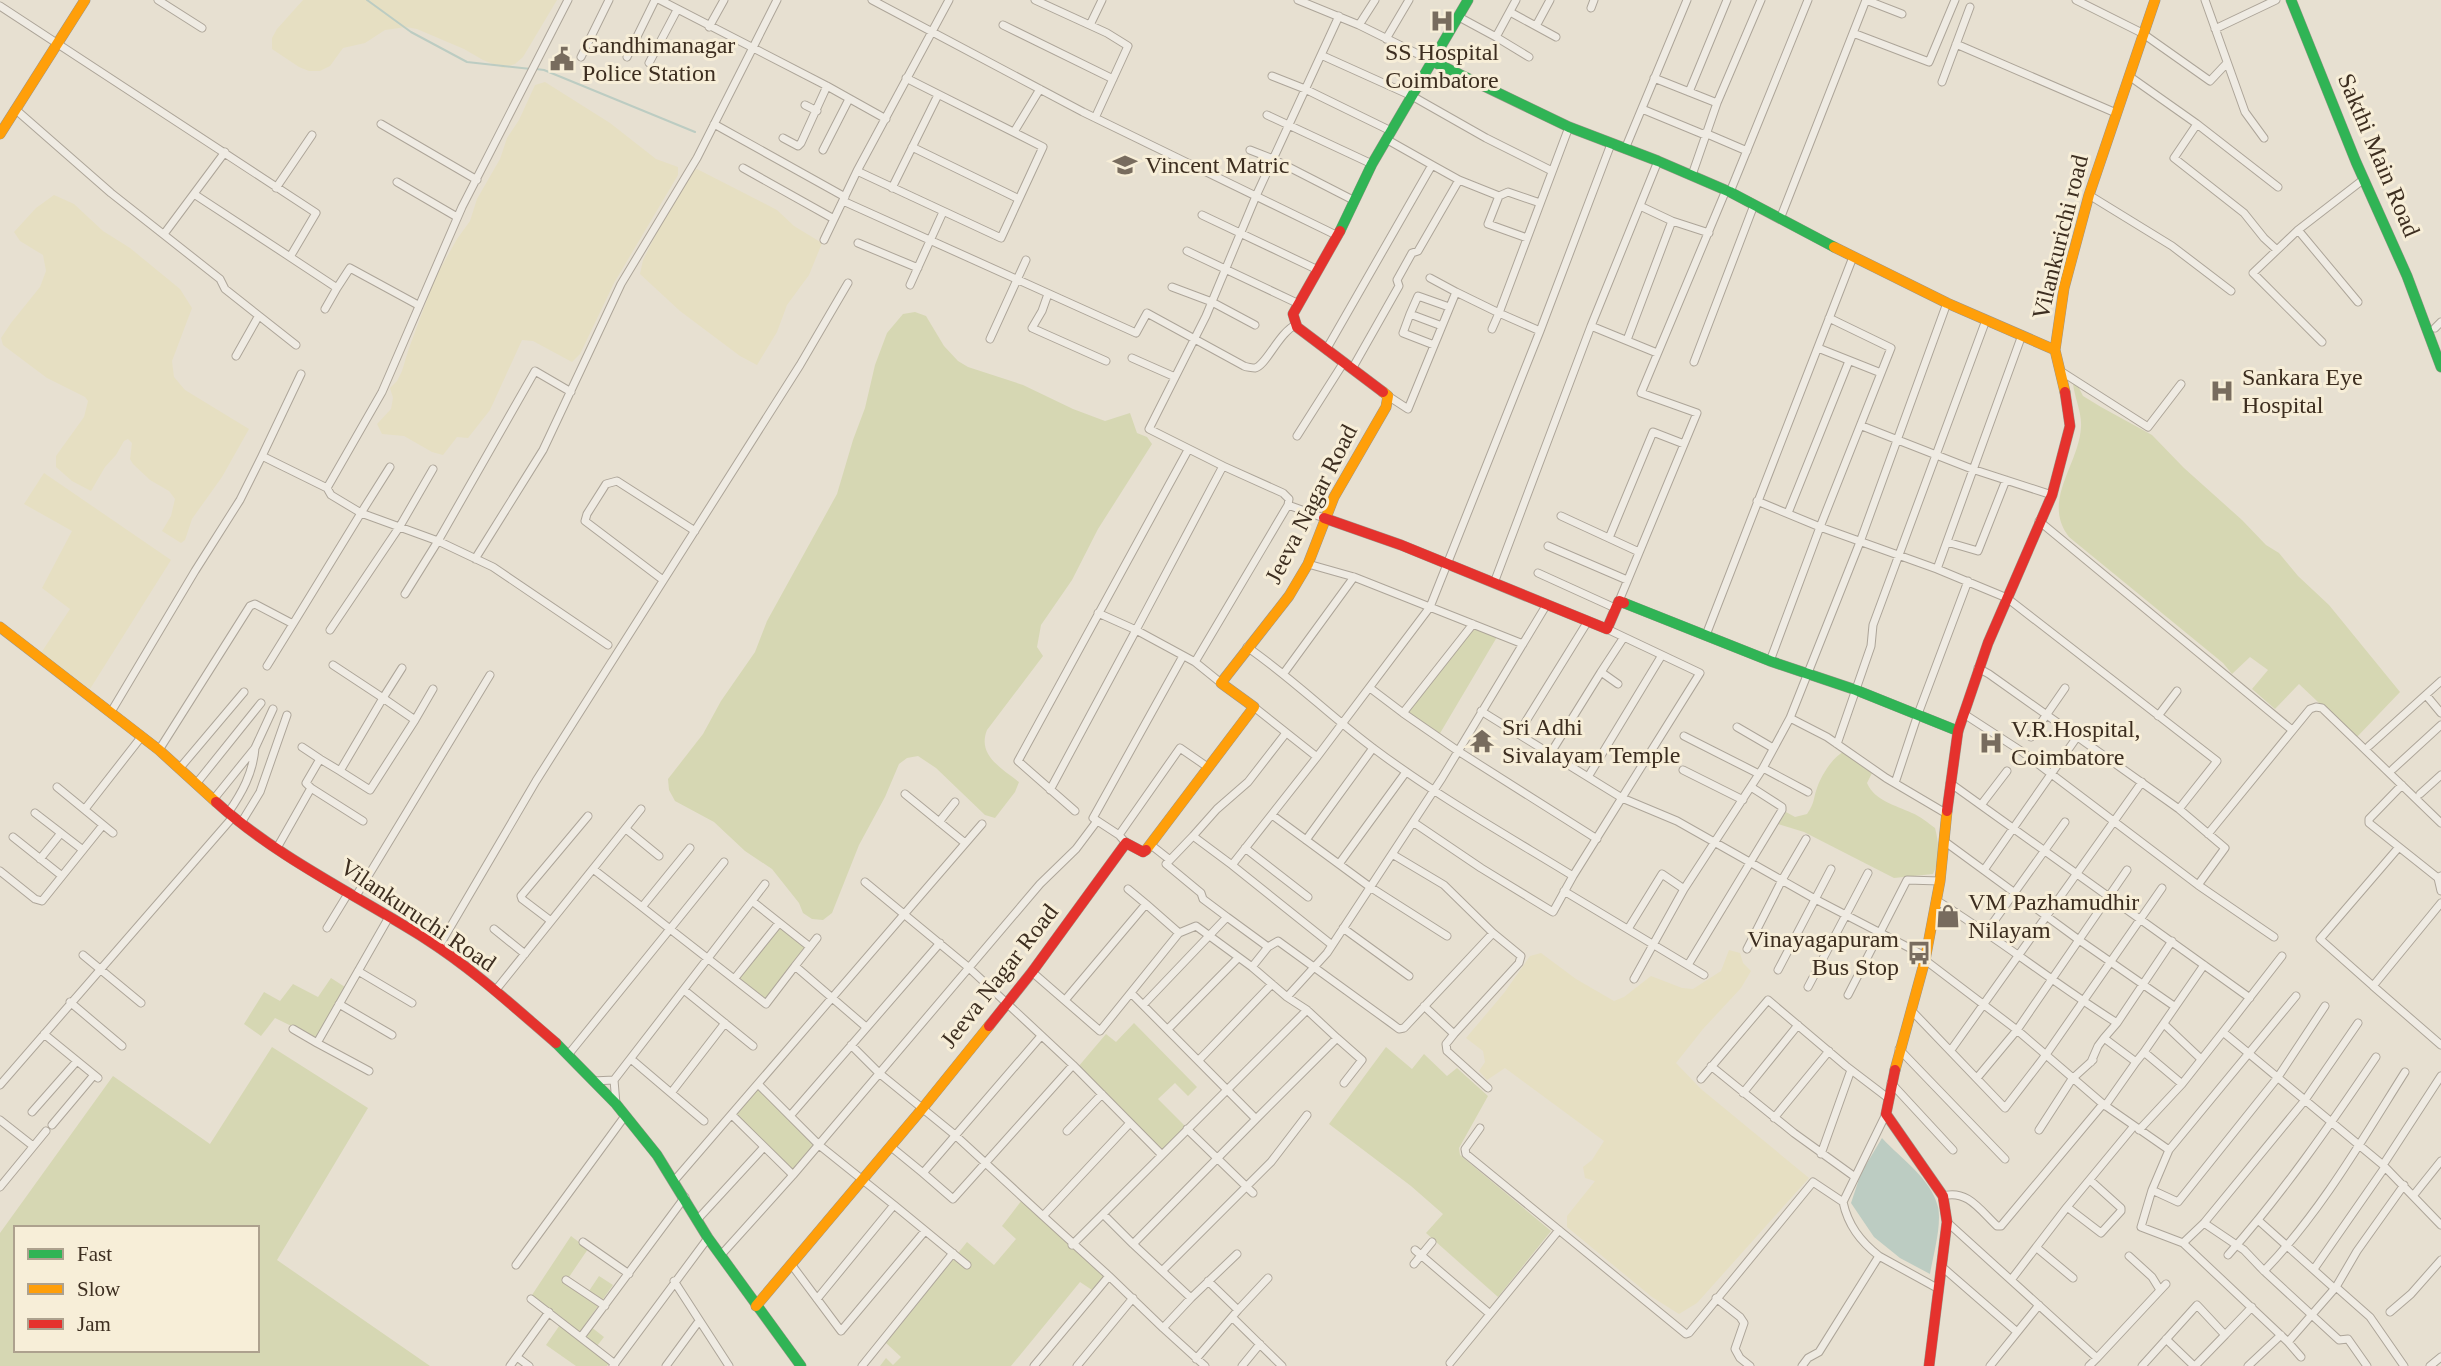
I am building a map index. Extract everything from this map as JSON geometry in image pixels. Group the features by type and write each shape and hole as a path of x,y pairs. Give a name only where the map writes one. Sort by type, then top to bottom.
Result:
{"main road":[{"path":"2,127 85,0"},
{"path":"1388,396 1297,327 1293,314 1338,236 1353,200 1388,135 1434,62 1468,0"},
{"name":"Vilankurichi road","path":"1886,1114 1899,1049 1925,958 1940,881 1958,732 1978,668 2052,495 2070,426 2062,372 2055,350 2064,288 2089,195 2155,0"},
{"name":"Sakthi Main Road","path":"2291,0 2407,276 2441,367"},
{"path":"2300,0 2354,137 2438,325 2441,346"},
{"path":"1434,62 1569,127 1658,160 1728,191 1947,303 2055,350"},
{"name":"Jeeva Nagar Road","path":"1221,683 1289,596 1308,564 1334,497 1386,407 1388,396"},
{"path":"1324,518 1607,629 1617,604 1706,635 1769,661 1856,690 1958,732"},
{"name":"Vilankuruchi Road","path":"0,628 142,736 234,818 277,848 438,948 495,991 568,1055 616,1104 657,1155 708,1238 801,1366"},
{"path":"1123,839 1143,852 1151,845 1254,707 1221,683"},
{"name":"Jeeva Nagar Road","path":"755,1306 922,1109 1032,972 1123,839"},
{"path":"1886,1114 1943,1196 1947,1222 1929,1366"}],"street":[{"path":"158,0 202,28"},
{"path":"327,488 382,392 457,217 568,0"},
{"path":"581,57 609,0"},
{"path":"627,57 658,0 886,119"},
{"path":"649,62 681,0"},
{"path":"709,27 724,0"},
{"path":"475,559 543,450 621,284 697,158 777,0"},
{"path":"872,0 1095,118 1338,236"},
{"path":"824,240 857,172 949,0"},
{"path":"1035,0 1128,46 1095,118"},
{"path":"1090,26 1102,0"},
{"path":"1298,0 1359,25 1434,62"},
{"path":"1359,25 1375,0"},
{"path":"1387,39 1409,0"},
{"path":"1496,37 1516,0"},
{"path":"1536,26 1550,0"},
{"path":"1625,149 1687,0"},
{"path":"1689,92 1727,0"},
{"path":"1692,175 1717,103 1761,0"},
{"path":"1538,573 1617,604 1696,413 1641,393 1747,151 1808,0"},
{"path":"1780,219 1866,0 1902,14"},
{"path":"1853,33 1929,62 1955,0"},
{"path":"2076,0 2142,33 2210,81 2226,64"},
{"path":"2205,0 2245,112 2264,138"},
{"path":"2216,29 2276,0"},
{"path":"0,6 316,213 290,257"},
{"path":"1942,82 1970,7"},
{"path":"1510,12 1556,37"},
{"path":"1195,662 1288,505 1289,499 1283,493 1188,450 1149,429 1195,339 1256,196 1339,16"},
{"path":"1459,17 1529,57"},
{"path":"1003,25 1113,79"},
{"path":"1956,44 2116,113"},
{"path":"1321,54 1412,96 1552,171"},
{"path":"1272,76 1305,89 1388,135 1459,180 1499,196"},
{"path":"2129,76 2197,124 2278,187"},
{"path":"857,172 1001,238 1043,147 906,78"},
{"path":"1654,78 1717,103"},
{"path":"783,138 798,146 827,86"},
{"path":"1014,132 1040,89"},
{"path":"892,188 939,95"},
{"path":"823,150 849,99"},
{"path":"805,105 817,111"},
{"path":"15,109 111,193 220,279 225,289 258,317 296,345"},
{"path":"1642,109 1747,151"},
{"path":"1267,116 1372,164"},
{"path":"382,124 477,180"},
{"path":"715,124 844,199 1136,333 1147,313 1244,366 1254,368 1261,365 1282,334 1297,324"},
{"path":"2197,124 2174,158 2244,214 2264,239 2277,250"},
{"path":"1492,329 1569,127"},
{"path":"276,188 313,135"},
{"path":"1232,865 1430,607 1611,144"},
{"path":"912,147 1019,199"},
{"path":"1250,150 1353,200"},
{"path":"164,234 225,152"},
{"path":"1494,583 1591,326 1658,160"},
{"path":"1326,350 1432,165"},
{"path":"743,169 834,219"},
{"path":"2322,342 2253,273 2298,230 2365,179"},
{"path":"1297,436 1348,366 1398,286 1397,280 1409,256 1418,251 1459,180"},
{"path":"397,183 457,217"},
{"path":"1527,238 1488,224 1499,196 1508,192 1540,203"},
{"path":"194,194 337,288"},
{"path":"2089,195 2172,246 2231,291"},
{"path":"1694,362 1754,205"},
{"path":"1640,206 1672,221 1709,233"},
{"path":"910,285 943,212"},
{"path":"1202,215 1318,270"},
{"path":"1627,340 1672,221"},
{"path":"2298,230 2358,302"},
{"path":"858,243 918,268"},
{"path":"1187,251 1299,304"},
{"path":"1706,635 1853,257"},
{"path":"990,340 1026,260"},
{"path":"325,309 350,268 418,305"},
{"path":"1430,278 1540,331"},
{"path":"438,948 536,781 800,365 848,283"},
{"path":"1172,288 1212,302 1255,325"},
{"path":"1388,396 1408,409 1456,292"},
{"path":"1048,294 1032,328 1106,360"},
{"path":"1434,345 1403,332 1418,296 1448,307"},
{"path":"1634,979 1652,944 1761,771 1790,718 1860,542 1947,303"},
{"path":"1410,314 1442,326"},
{"path":"236,356 258,317"},
{"path":"1769,661 1891,348 1829,318"},
{"path":"1837,744 1871,646 1873,625 1986,320"},
{"path":"1591,326 1657,353"},
{"path":"1937,569 2022,335"},
{"path":"1818,348 1881,373"},
{"path":"1132,358 1175,377"},
{"path":"1788,513 1849,361"},
{"path":"405,594 535,371 571,392"},
{"path":"2062,372 2148,426 2181,384"},
{"path":"111,712 240,500 301,374"},
{"path":"1862,426 1972,469 2052,495"},
{"path":"1609,538 1653,432 1684,444"},
{"path":"1074,811 1018,761 1188,450"},
{"path":"262,456 327,488 331,495 361,513 438,541 492,567 608,645"},
{"path":"1050,790 1223,466"},
{"path":"267,666 390,467"},
{"path":"330,630 400,526 433,469"},
{"path":"1947,542 1978,551 2006,480"},
{"path":"663,580 585,521 606,484 617,481 695,531"},
{"path":"1757,501 2007,598 2217,761 2179,809"},
{"path":"1288,505 1324,518"},
{"path":"1561,516 1639,552"},
{"path":"2039,521 2292,730"},
{"path":"1548,546 1627,580"},
{"path":"1308,564 1354,577 1523,644"},
{"path":"1284,673 1354,577"},
{"path":"1895,783 1917,714 1968,581"},
{"path":"159,750 250,606 255,604 293,624"},
{"path":"1287,997 1332,945 1458,751 1547,604"},
{"path":"1098,613 1195,662 1221,683"},
{"path":"1518,734 1588,621"},
{"path":"1403,713 1473,624"},
{"path":"1413,822 1553,912 1700,673 1607,629"},
{"path":"1550,754 1623,637"},
{"path":"1247,647 1284,673 1342,723 1406,772 1573,876"},
{"path":"1588,777 1662,655"},
{"path":"1183,656 1093,818 1123,839 1180,748 1209,768"},
{"path":"333,665 415,720"},
{"path":"340,771 402,668"},
{"path":"1978,668 2142,782 2225,848 2198,885"},
{"path":"1601,672 1618,684"},
{"path":"327,928 353,894 491,675"},
{"path":"2369,746 2441,681"},
{"path":"1370,688 1458,751 1597,839"},
{"path":"2031,737 2065,688"},
{"path":"302,747 370,790 433,689"},
{"path":"2158,716 2177,691"},
{"path":"179,769 244,692"},
{"path":"2426,695 2441,713"},
{"path":"197,784 261,703"},
{"path":"1254,707 1317,757"},
{"path":"2208,834 2292,730 2310,709 2316,707 2322,708 2441,822"},
{"path":"213,800 255,748 273,709"},
{"path":"1481,712 1622,799 1676,821 1925,958 2017,1030 2104,1105 2169,1150"},
{"path":"1964,714 2021,751 2198,885 2274,937"},
{"path":"0,1085 70,1002 260,792 287,716"},
{"path":"1790,718 1837,744 1947,814"},
{"path":"2393,769 2441,725"},
{"path":"1737,727 1773,748"},
{"path":"1268,947 1203,899 1201,892 1166,864 1217,809 1248,782 1286,733"},
{"path":"85,809 142,736"},
{"path":"1684,736 1808,792"},
{"path":"1984,870 2077,737"},
{"path":"234,818 254,762 255,748"},
{"path":"1306,840 1373,748"},
{"path":"320,759 306,783 363,821"},
{"path":"1683,770 1743,800"},
{"path":"1981,805 2007,771"},
{"path":"1339,864 1406,772"},
{"path":"2420,794 2441,775"},
{"path":"1951,1050 2142,782"},
{"path":"1950,783 2250,998"},
{"path":"2402,785 2369,822 2440,877 2441,891"},
{"path":"57,787 113,833"},
{"path":"1688,965 1780,816 1782,807 1751,787"},
{"path":"277,848 311,788"},
{"path":"905,794 965,843"},
{"path":"939,822 955,802"},
{"path":"495,991 641,809"},
{"path":"35,813 83,850"},
{"path":"1272,815 1370,887 1447,936"},
{"path":"551,921 521,896 588,816"},
{"path":"721,1255 819,1145 1040,884 1076,849 1097,821"},
{"path":"1987,931 2065,822"},
{"path":"674,1181 982,824"},
{"path":"0,871 39,901 45,899 103,825"},
{"path":"626,829 659,856"},
{"path":"40,859 61,832"},
{"path":"1193,836 1332,945"},
{"path":"13,837 62,876"},
{"path":"1747,949 1806,839"},
{"path":"1944,841 2175,1006"},
{"path":"1151,845 1170,860"},
{"path":"2399,847 2320,939 2441,1045"},
{"path":"642,906 690,848"},
{"path":"1245,848 1308,897"},
{"path":"1391,854 1444,885 1521,956 1519,963 1446,1044 1447,1051 1489,1088"},
{"path":"568,1055 724,862"},
{"path":"593,869 766,1004 817,938"},
{"path":"1778,970 1831,869"},
{"path":"1977,1078 2017,1030 2127,870"},
{"path":"1808,987 1868,873"},
{"path":"1628,929 1662,874 1685,890"},
{"path":"1848,995 1907,880 1940,881"},
{"path":"865,881 968,967 1073,1065 1162,1155"},
{"path":"616,1104 614,1080 765,884"},
{"path":"1911,1010 2005,1108 2045,1056 2162,888"},
{"path":"1128,890 1180,933"},
{"path":"1564,891 1704,975"},
{"path":"1936,900 1987,931 2018,956 2116,1023"},
{"path":"752,901 810,947"},
{"path":"2373,986 2441,903"},
{"path":"1066,999 1146,904"},
{"path":"317,1043 389,917"},
{"path":"1143,1005 1227,917"},
{"path":"735,978 779,923"},
{"path":"1032,972 1100,1031 1180,933 1196,926 1307,1010 1362,1060 1344,1083"},
{"path":"1343,928 1409,976"},
{"path":"494,929 525,954"},
{"path":"1252,967 1268,947 1278,941 1399,1028 1404,1028 1493,933"},
{"path":"2039,1129 2074,1080 2093,1060 2098,1046 2172,941"},
{"path":"790,1116 940,943"},
{"path":"83,955 141,1003"},
{"path":"2011,1280 2052,1229 2056,1219 2090,1180 2182,1084 2282,956"},
{"path":"1168,1029 1238,958"},
{"path":"1943,1196 1954,1193 1962,1195 1997,1226 2001,1226 2123,1083 2124,1077 2204,965"},
{"path":"795,967 866,1027"},
{"path":"358,971 412,1003"},
{"path":"1199,1060 1272,984"},
{"path":"684,990 753,1046"},
{"path":"1131,993 1256,1119"},
{"path":"2296,996 2169,1150 2152,1190 2141,1227 2183,1243 2301,1357"},
{"path":"1701,1079 1765,1001 1772,1003 1888,1098"},
{"path":"70,1002 122,1046"},
{"path":"340,1003 392,1035"},
{"path":"1424,1006 1454,1034"},
{"path":"2152,1190 2178,1202 2278,1077 2325,1006"},
{"path":"1072,1245 1307,1010"},
{"path":"671,1093 725,1023"},
{"path":"2183,1243 2204,1223 2305,1100 2358,1023"},
{"path":"2164,1024 2201,1059"},
{"path":"1743,1093 1798,1025"},
{"path":"293,1029 369,1071"},
{"path":"2223,1032 2384,1166 2441,1224"},
{"path":"2,1182 96,1076 44,1034"},
{"path":"923,1173 1041,1036"},
{"path":"1133,1244 1337,1038"},
{"path":"2104,1038 2136,1062"},
{"path":"851,1045 879,1073 986,1163 1206,1366"},
{"path":"1899,1049 2005,1159"},
{"path":"1774,1118 1829,1051"},
{"path":"2144,1052 2182,1084"},
{"path":"2228,1255 2332,1122 2376,1057"},
{"path":"631,1059 704,1121"},
{"path":"32,1112 77,1060"},
{"path":"891,1146 953,1199 1073,1065"},
{"path":"1712,1066 1774,1118 1855,1177"},
{"path":"1821,1154 1852,1070"},
{"path":"2264,1271 2289,1246 2404,1072"},
{"path":"2314,1269 2441,1076"},
{"path":"593,1081 614,1080"},
{"path":"1891,1082 1953,1150"},
{"path":"758,1084 819,1145 967,1265"},
{"path":"1068,1131 1102,1094"},
{"path":"1843,1202 1886,1114"},
{"path":"732,1115 793,1175"},
{"path":"1162,1271 1271,1162 1307,1115"},
{"path":"516,1265 625,1116"},
{"path":"0,1120 33,1146"},
{"path":"1042,1216 1130,1123"},
{"path":"1479,1128 1465,1149 1466,1154 1686,1334 1813,1182 1843,1202 1857,1236 1879,1256 1937,1288"},
{"path":"1187,1129 1253,1194"},
{"path":"697,1220 764,1147"},
{"path":"2413,1196 2441,1161"},
{"path":"2067,1207 2101,1233 2121,1211 2122,1208 2090,1180"},
{"path":"2288,1342 2335,1288 2357,1251 2404,1185"},
{"path":"581,1337 685,1197"},
{"path":"817,1299 894,1205"},
{"path":"1103,1214 1191,1298"},
{"path":"2258,1220 2370,1317 2404,1366"},
{"path":"1947,1222 2097,1358"},
{"path":"2204,1223 2259,1264 2339,1340 2348,1339 2367,1366"},
{"path":"1450,1363 1559,1230"},
{"path":"791,1264 841,1331 925,1231"},
{"path":"531,1299 614,1365 708,1238"},
{"path":"583,1242 629,1274"},
{"path":"1414,1264 1418,1252 1432,1242"},
{"path":"2037,1248 2073,1278"},
{"path":"1418,1252 1490,1314"},
{"path":"862,1366 953,1254"},
{"path":"1163,1328 1237,1254"},
{"path":"1802,1366 1808,1358 1819,1352 1879,1256"},
{"path":"2089,1366 2163,1287 2129,1256"},
{"path":"2390,1312 2411,1294 2441,1260"},
{"path":"1941,1266 2017,1332"},
{"path":"1034,1366 1109,1276"},
{"path":"1196,1359 1268,1278"},
{"path":"566,1280 605,1306"},
{"path":"674,1281 729,1366"},
{"path":"1208,1281 1238,1310"},
{"path":"1077,1366 1133,1298"},
{"path":"1716,1298 1744,1323 1735,1349 1740,1358 1750,1366"},
{"path":"1990,1366 2039,1305"},
{"path":"2142,1366 2197,1305 2225,1335"},
{"path":"2166,1339 2195,1366 2252,1307"},
{"path":"510,1366 548,1312"},
{"path":"1232,1317 1282,1366"},
{"path":"666,1366 699,1321"},
{"path":"2249,1366 2281,1335"},
{"path":"1242,1366 1260,1344"},
{"path":"517,1357 529,1366"},
{"path":"717,1366 723,1358"},
{"path":"2430,1366 2440,1359"}],"shaded area":[{"path":"303,0 557,0 523,57 515,64 503,68 417,29 406,27 385,30 365,43 343,48 330,66 320,71 309,71 272,49 272,38 277,29"},
{"path":"545,82 610,123 656,159 678,167 678,175 614,283 580,354 572,362 533,341 522,340 490,410 468,438 457,437 443,455 432,452 404,436 382,434 377,424 391,409 393,398 390,388 402,371 435,278 470,221 477,199 500,159 507,138 519,120 535,85"},
{"path":"697,169 777,210 794,226 822,243 809,275 787,305 777,332 757,365 740,356 680,311 640,274 643,260 668,210 692,172"},
{"path":"54,195 74,204 103,231 130,248 180,289 192,308 172,361 174,377 185,390 249,429 222,477 192,519 185,540 181,543 162,531 171,516 175,499 169,491 150,480 133,464 130,459 132,443 128,439 105,467 91,491 72,481 56,467 56,456 84,417 88,401 47,378 3,345 1,338 40,287 46,271 43,255 20,241 14,232 36,208"},
{"path":"44,473 171,560 90,689 41,653 70,609 42,588 72,531 24,504"},
{"path":"1729,950 1740,953 1743,963 1751,971 1741,988 1676,1063 1701,1089 1809,1178 1697,1303 1679,1314 1652,1297 1567,1227 1567,1216 1595,1181 1585,1178 1583,1167 1592,1160 1604,1141 1505,1068 1487,1080 1479,1071 1485,1062 1483,1051 1466,1038 1504,993 1530,956 1541,953 1576,979 1614,1001 1624,997 1651,976 1682,988 1693,989 1721,971"},
{"path":"1882,1138 1922,1178 1938,1207 1937,1240 1930,1274 1900,1258 1874,1237 1851,1203 1861,1173"}],"green space":[{"path":"915,312 926,316 944,346 968,367 1023,385 1105,421 1130,413 1137,433 1147,437 1152,444 1098,529 1072,580 1041,625 1037,647 1043,656 987,730 985,747 988,754 998,766 1019,782 1015,792 995,818 985,815 936,768 918,756 907,758 899,764 859,845 832,913 823,920 812,919 803,913 799,903 772,869 745,851 714,822 675,801 669,790 668,779 703,734 721,701 755,652 767,621 837,494 887,333 903,314"},
{"path":"2073,384 2078,386 2083,396 2152,435 2266,545 2279,553 2298,576 2329,605 2400,692 2356,738 2299,684 2275,709 2252,689 2268,670 2250,657 2232,674 2223,663 2069,537 2061,523 2059,510 2060,496 2079,441 2081,427"},
{"path":"1473,627 1497,637 1439,735 1407,713"},
{"path":"1843,752 1872,773 1867,783 1875,794 1935,828 1938,851 1933,874 1894,878 1804,832 1778,824 1786,812 1795,817 1807,814 1824,773"},
{"path":"780,925 806,948 764,1000 738,978"},
{"path":"331,978 345,987 316,1038 275,1018 261,1036 244,1024 264,992 280,1001 293,984 318,997"},
{"path":"1134,1023 1197,1087 1188,1096 1175,1083 1158,1099 1186,1127 1163,1151 1078,1067 1106,1034 1116,1042"},
{"path":"272,1047 368,1108 277,1260 430,1366 0,1366 0,1233 113,1076 210,1144"},
{"path":"1386,1047 1412,1069 1424,1054 1447,1076 1457,1068 1488,1096 1459,1148 1460,1155 1551,1231 1498,1297 1426,1233 1443,1214 1411,1186 1329,1124"},
{"path":"758,1088 815,1145 792,1171 736,1115"},
{"path":"1022,1200 1104,1276 1092,1290 1080,1282 1011,1366 880,1366 886,1358 893,1365 901,1357 886,1343 967,1242 994,1265 1016,1239 1002,1226"},
{"path":"571,1236 588,1249 569,1277 589,1291 599,1276 613,1285 586,1323 604,1337 597,1346 613,1358 607,1366 576,1366 546,1345 564,1319 532,1295"}],"waterway":[{"path":"367,0 411,32 467,62 531,69"},
{"path":"536,69 695,132"}],"traffic: fast":[{"path":"1340,231 1372,164 1468,0"},
{"path":"2291,0 2356,162 2407,276 2441,367"},
{"path":"1434,62 1569,127 1730,192 1834,247"},
{"path":"1624,603 1958,731"},
{"path":"556,1043 616,1104 657,1155 708,1238 801,1366"}],"traffic: slow":[{"path":"0,134 85,0"},
{"path":"2065,392 2055,350 2064,288 2089,195 2155,0"},
{"path":"1834,247 1947,303 2055,350"},
{"path":"1146,850 1254,707 1221,683 1289,596 1308,564 1334,497 1386,407 1388,396 1383,392"},
{"path":"0,627 159,750 216,802"},
{"path":"1895,1070 1925,960 1940,881 1947,811"},
{"path":"756,1306 989,1026"}],"traffic: jam":[{"path":"1340,231 1293,314 1297,327 1383,392"},
{"path":"1947,811 1958,731 1988,643 2052,495 2070,426 2065,392"},
{"path":"1324,518 1401,545 1607,629 1619,601 1624,603"},
{"path":"216,802 265,841 460,963 556,1043"},
{"path":"989,1026 1126,843 1143,852 1146,850"},
{"path":"1895,1070 1886,1114 1943,1196 1947,1222 1929,1366"}],"place":[{"name":"SS Hospital Coimbatore","path":"1442,21"},
{"name":"Gandhimanagar Police Station","path":"562,59"},
{"name":"Vincent Matric","path":"1125,165"},
{"name":"Sankara Eye Hospital","path":"2222,391"},
{"name":"Sri Adhi Sivalayam Temple","path":"1482,741"},
{"name":"V.R.Hospital, Coimbatore","path":"1991,743"},
{"name":"VM Pazhamudhir Nilayam","path":"1948,916"},
{"name":"Vinayagapuram Bus Stop","path":"1919,953"}]}
